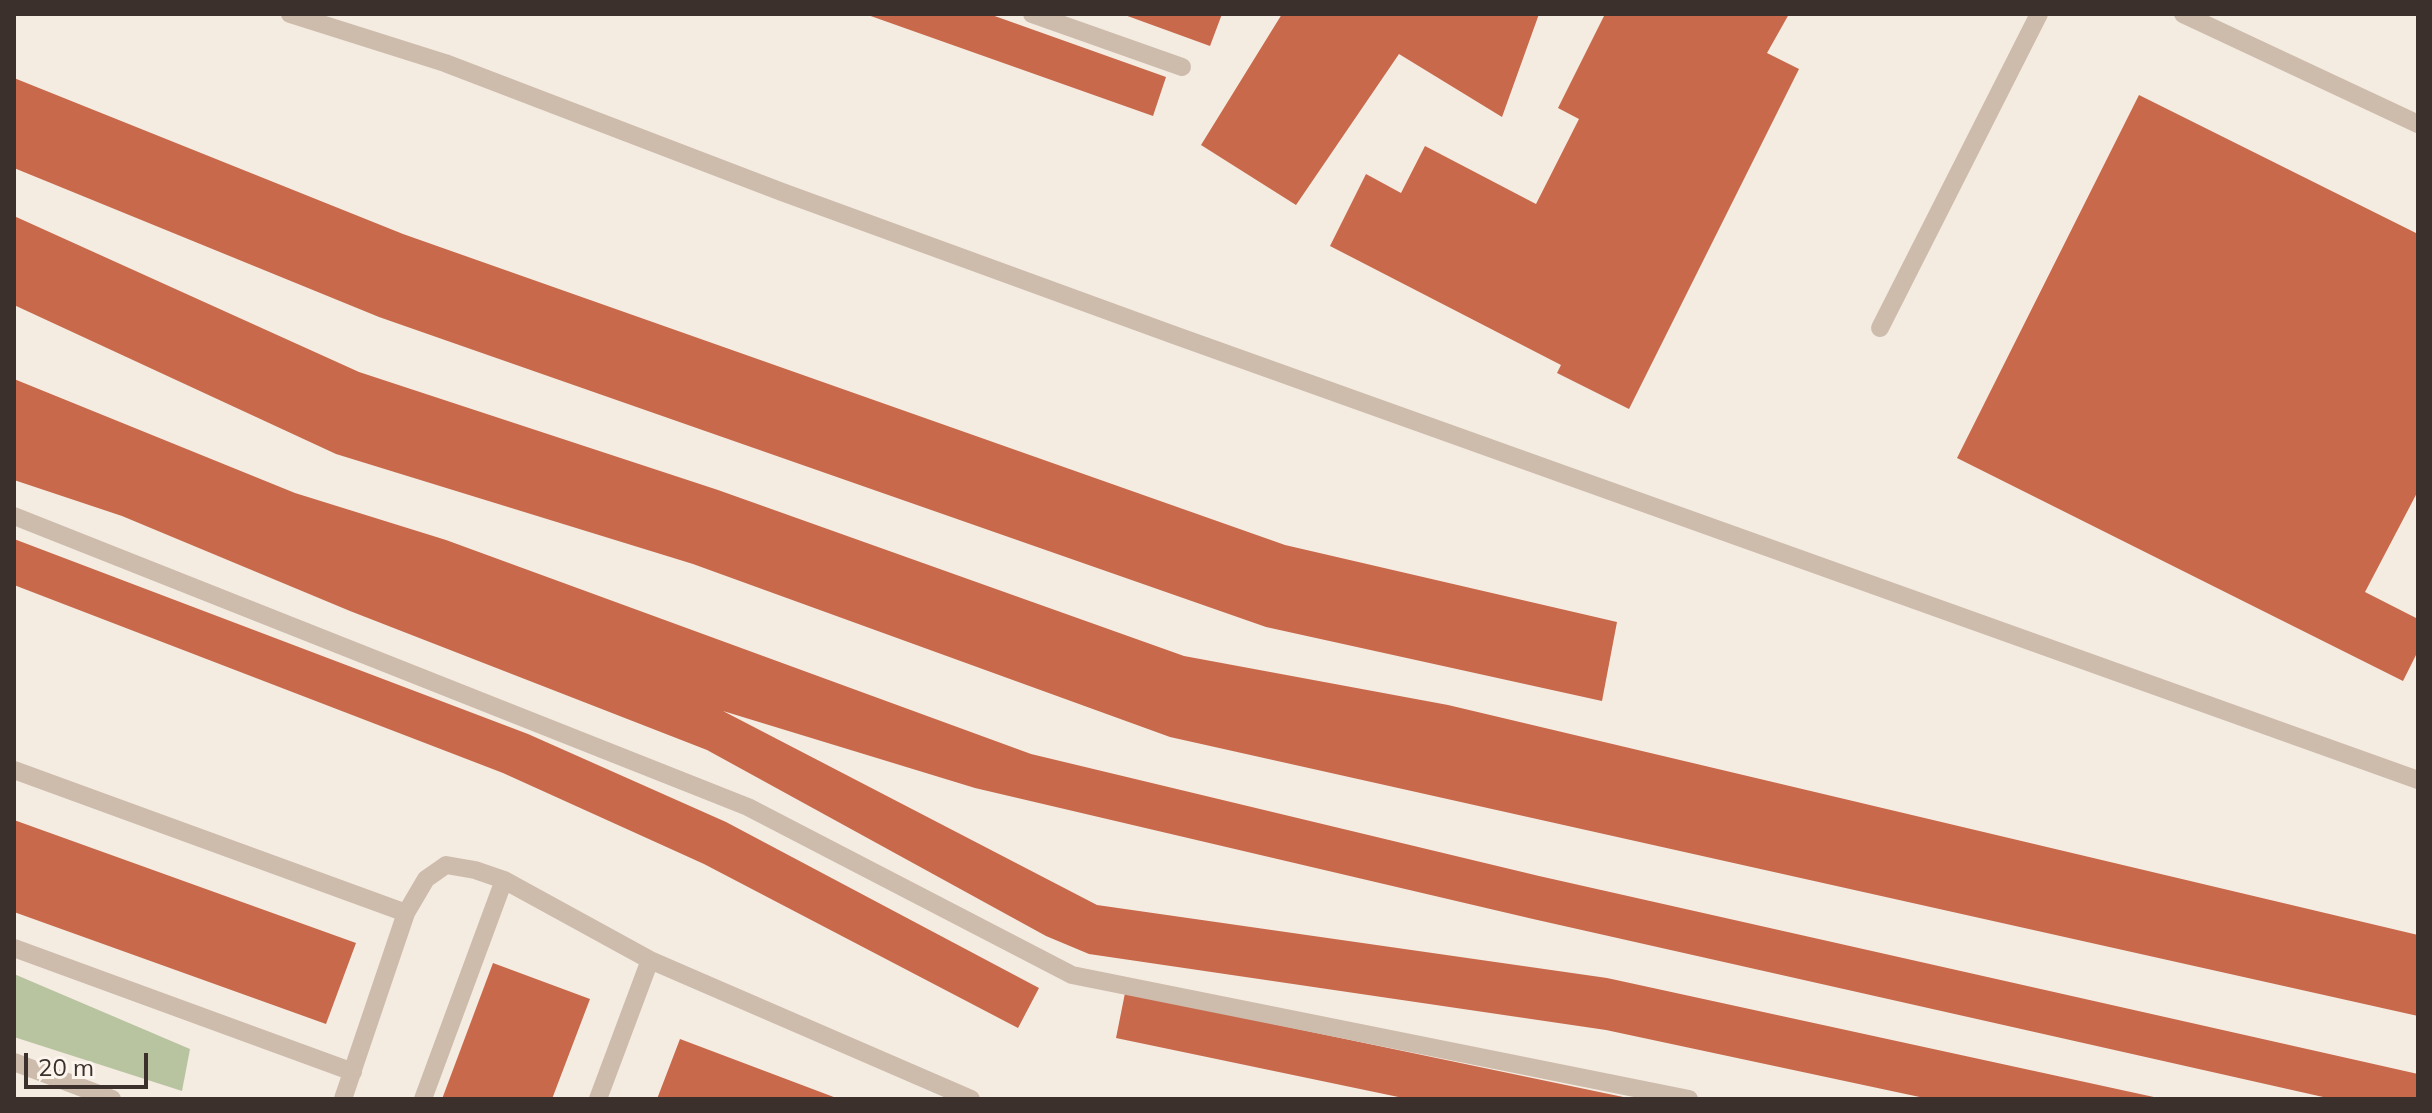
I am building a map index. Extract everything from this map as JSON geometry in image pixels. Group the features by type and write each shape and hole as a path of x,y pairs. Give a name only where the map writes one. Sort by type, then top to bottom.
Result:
{"lane":[{"path":"290,14 445,63 782,192 1131,319 2418,780"},
{"path":"1032,14 1182,67"},
{"path":"1880,328 2039,14"},
{"path":"2183,14 2418,124"},
{"path":"14,516 748,807 1072,975 1689,1099"},
{"path":"14,770 406,913"},
{"path":"343,1099 406,913 426,879 446,865 475,870 504,880 650,960 971,1099"},
{"path":"423,1099 504,880"},
{"path":"14,948 353,1072"},
{"path":"598,1099 650,960"},
{"path":"14,1062 112,1099"}],"green space":[{"path":"14,974 190,1049 182,1091 14,1037"}],"building":[{"path":"865,14 989,14 1166,77 1153,116"},
{"path":"1122,14 1222,14 1210,46"},
{"path":"1282,14 1539,14 1502,117 1399,54 1296,205 1201,145"},
{"path":"1605,14 1789,14 1767,53 1799,69 1629,409 1557,373 1561,365 1330,246 1366,174 1401,193 1425,146 1536,204 1579,119 1558,108"},
{"path":"14,78 403,234 1285,545 1617,622 1602,701 1266,627 379,317 14,168"},
{"path":"2139,95 2418,234 2418,491 2365,592 2418,619 2418,651 2403,681 1957,458"},
{"path":"14,216 359,372 718,490 1184,656 1448,705 2418,935 2418,1016 1170,737 693,564 336,454 14,305"},
{"path":"14,379 295,493 446,540 1031,754 1539,876 2418,1074 2418,1099 2332,1099 1533,919 975,788 723,711 1097,905 1607,978 2163,1099 1929,1099 1606,1030 1089,954 1046,936 707,750 350,611 122,516 14,480"},
{"path":"14,539 528,734 726,822 1039,988 1018,1028 704,864 503,773 14,585"},
{"path":"14,820 356,943 326,1024 14,912"},
{"path":"493,963 590,999 552,1099 442,1099"},
{"path":"1125,993 1628,1099 1408,1099 1116,1038"},
{"path":"680,1039 839,1099 657,1099"}]}
